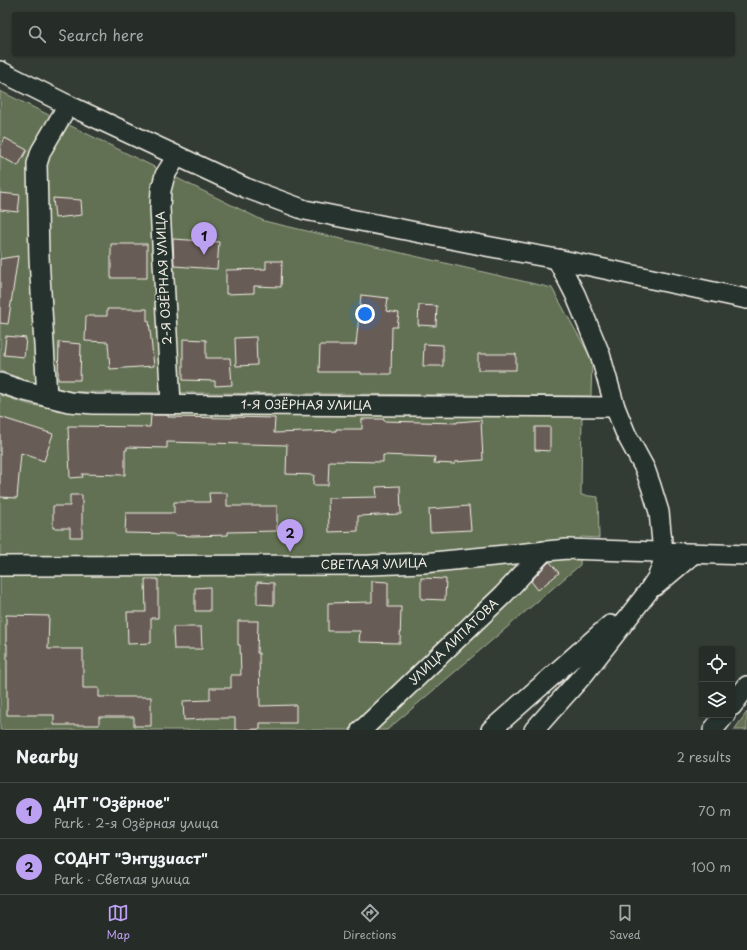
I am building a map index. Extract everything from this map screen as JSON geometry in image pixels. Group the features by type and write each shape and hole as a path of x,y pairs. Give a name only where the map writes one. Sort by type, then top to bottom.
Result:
{"street":[{"path":"0,71 68,105 246,188 306,210 557,259 747,299"},
{"path":"47,397 39,257 37,164 41,151 68,105"},
{"name":"2-Я ОЗЁРНАЯ УЛИЦА","path":"170,404 160,190 165,175 177,156"},
{"path":"534,730 584,674 647,593 657,578 662,566 659,512 651,486 615,407 600,354 575,294 557,259"},
{"name":"1-Я ОЗЁРНАЯ УЛИЦА","path":"0,383 69,402 94,404 615,407"},
{"name":"СВЕТЛАЯ УЛИЦА","path":"0,566 370,565 423,563 567,549 747,555"},
{"name":"УЛИЦА ЛИПАТОВА","path":"361,730 503,595 544,551"},
{"path":"491,730 693,554"},
{"path":"735,702 747,686"},
{"path":"714,730 723,718"}],"green space":[{"path":"0,91 264,221 552,288 592,360 591,396 73,392 25,380 0,371"},
{"path":"0,395 31,405 83,412 582,414 581,495 598,497 599,538 581,537 580,565 387,730 0,730"},
{"path":"747,712 747,730 734,730"}],"building":[{"path":"5,138 27,150 18,166 0,156 0,148"},
{"path":"0,193 20,195 18,212 0,210"},
{"path":"53,198 81,200 82,215 55,218"},
{"path":"173,239 219,242 217,269 174,266"},
{"path":"111,244 147,244 147,278 111,278"},
{"path":"18,256 8,324 0,323 0,259"},
{"path":"266,261 282,261 281,287 254,286 254,293 226,294 226,270 266,269"},
{"path":"361,295 388,298 386,311 399,313 397,327 392,327 391,374 319,372 320,345 356,345"},
{"path":"419,305 437,306 436,326 418,325"},
{"path":"107,309 147,309 147,321 149,321 154,366 110,369 108,342 85,341 86,316 107,316"},
{"path":"6,336 26,338 24,357 4,355"},
{"path":"256,337 257,365 236,366 235,338"},
{"path":"183,339 206,340 206,358 230,358 232,385 215,386 215,381 183,380"},
{"path":"59,342 81,344 80,380 58,380"},
{"path":"424,344 443,345 443,366 423,366"},
{"path":"478,354 516,354 516,370 478,370"},
{"path":"151,415 168,415 168,417 275,418 274,433 362,429 362,419 457,423 481,420 483,460 455,462 455,464 434,463 435,457 383,455 383,462 329,461 328,485 313,485 314,475 286,474 287,445 167,442 167,448 127,447 127,450 125,450 125,475 82,474 83,477 70,478 68,426 150,427"},
{"path":"0,417 53,434 44,461 21,453 17,498 0,497"},
{"path":"535,427 550,427 550,451 535,450"},
{"path":"400,486 401,514 358,516 358,531 329,532 328,498 377,497 376,487"},
{"path":"209,493 227,493 227,506 277,506 277,531 228,532 228,535 193,536 125,533 126,513 174,513 174,502 210,502"},
{"path":"70,495 82,495 82,537 70,537 70,528 53,528 53,506 70,506"},
{"path":"469,506 471,530 430,532 429,509"},
{"path":"549,562 559,573 538,590 531,581"},
{"path":"421,578 446,579 445,600 421,599"},
{"path":"145,579 158,579 158,618 151,618 151,643 128,644 127,612 146,612"},
{"path":"372,581 388,582 388,607 401,607 400,643 359,642 360,631 328,631 328,603 372,602"},
{"path":"257,582 274,583 274,605 257,604"},
{"path":"210,587 210,611 195,611 195,588"},
{"path":"6,615 49,616 48,649 83,649 83,688 99,688 99,697 151,697 151,726 134,726 134,717 99,717 99,725 54,725 54,715 7,715"},
{"path":"238,621 258,621 257,653 259,653 260,706 296,705 296,723 260,723 260,729 235,730 235,718 184,720 183,701 210,700 210,688 231,688 231,675 241,675 240,645 238,645"},
{"path":"173,627 201,627 202,649 174,649"}],"place":[{"name":"ДНТ \"Озёрное\"","path":"204,255"},
{"name":"СОДНТ \"Энтузиаст\"","path":"290,552"}]}
